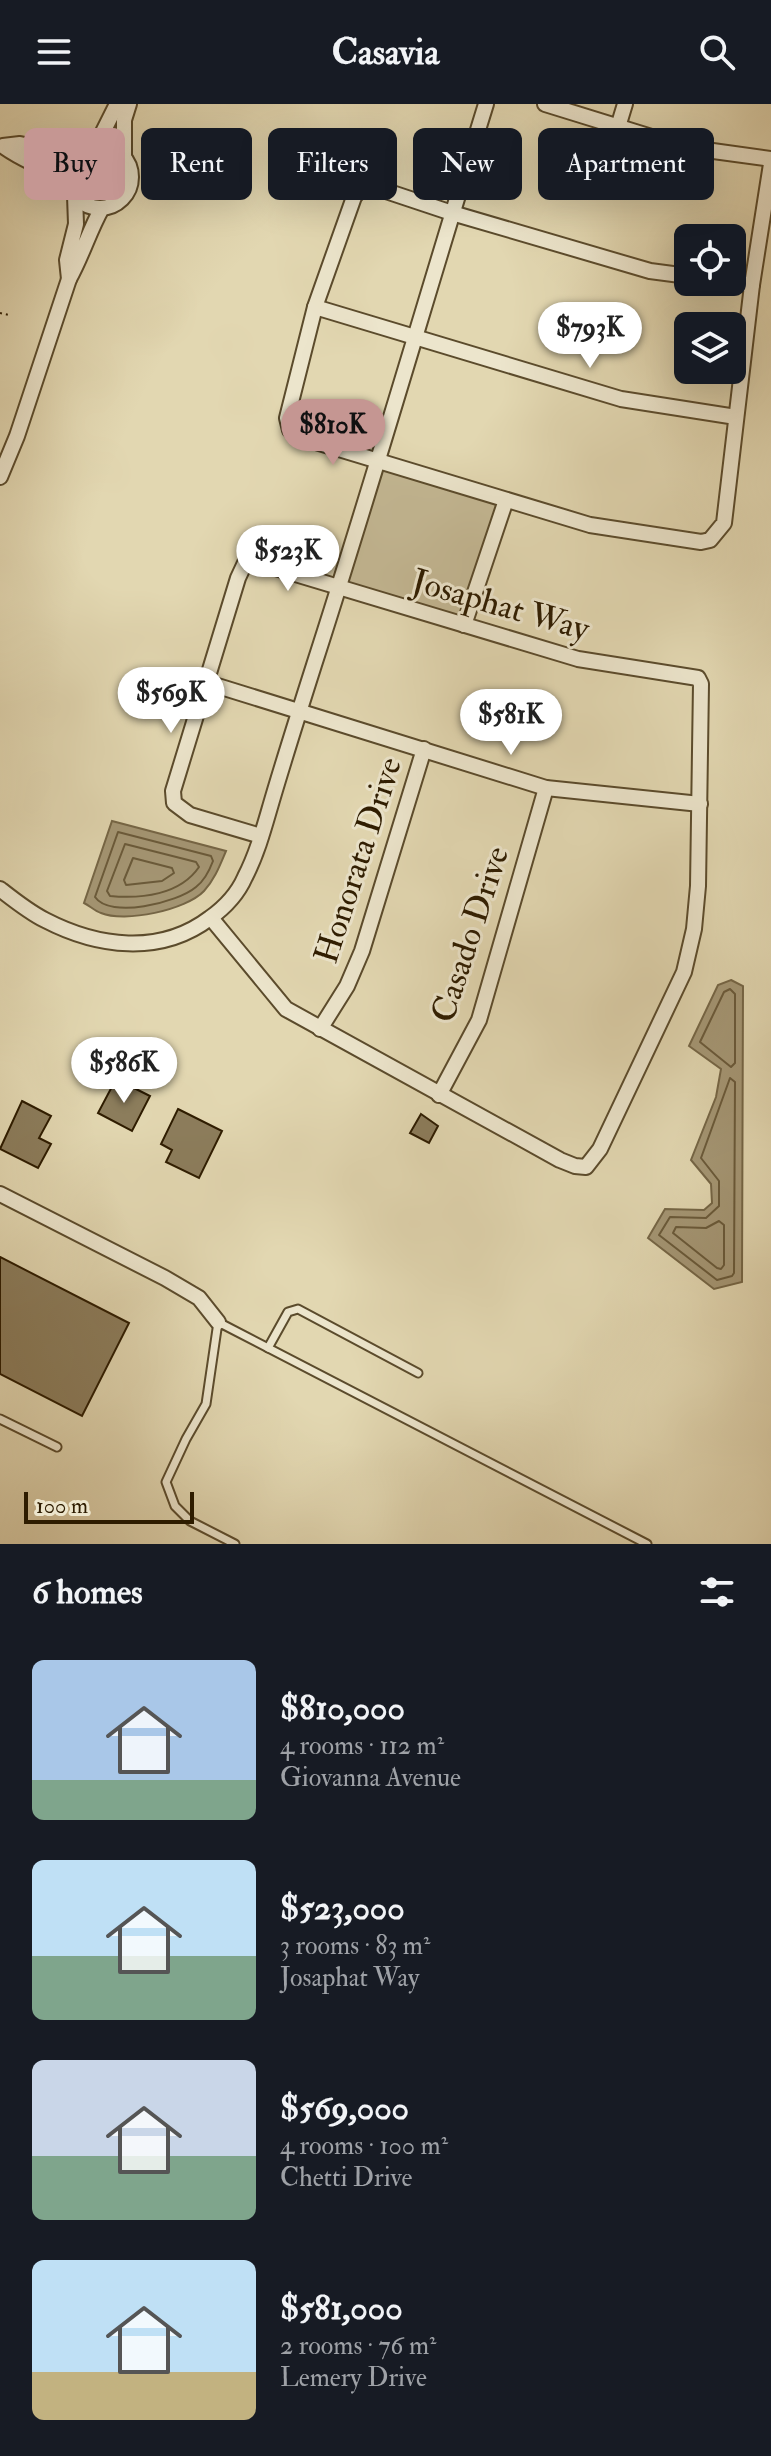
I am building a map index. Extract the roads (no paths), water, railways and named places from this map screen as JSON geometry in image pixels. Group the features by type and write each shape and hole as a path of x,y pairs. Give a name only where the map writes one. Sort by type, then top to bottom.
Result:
{"street":[{"path":"105,128 117,104"},
{"path":"124,128 129,104"},
{"path":"0,889 43,920 109,943 142,945 191,931 229,901 244,880 261,836 486,104"},
{"path":"545,104 684,147 771,161 752,285 724,523 710,540 701,542 590,525 299,437 290,430 287,418 315,307 354,197 360,190 374,187 650,271 674,274"},
{"path":"618,127 625,104"},
{"path":"1,146 24,145"},
{"path":"1,146 24,160"},
{"path":"125,158 132,175 125,193"},
{"path":"69,279 67,260 76,224 73,200"},
{"path":"80,200 102,208 121,200"},
{"path":"0,477 69,279 102,208"},
{"path":"746,284 752,285"},
{"path":"315,307 621,399 736,417"},
{"path":"464,625 506,500"},
{"name":"Josaphat Way","path":"208,683 238,578 245,563 262,564 578,659 698,678 702,691 700,804"},
{"path":"211,918 286,1009 560,1160 586,1167 600,1149 684,972 694,929 700,804 546,788 208,683 173,791 174,803 190,815 261,836"},
{"name":"Honorata Drive","path":"320,1029 347,986 362,951 424,749"},
{"name":"Casado Drive","path":"439,1095 479,1020 546,788"},
{"path":"0,1194 165,1278 199,1298 218,1322"}],"lane":[{"path":"268,1348 288,1312 298,1309 418,1373"},
{"path":"235,1544 190,1521 175,1506 166,1482 206,1404 218,1322 647,1544"},
{"path":"0,1419 57,1447"}],"water":[{"path":"112,821 226,851 208,886 195,898 155,913 112,916 84,903"},
{"path":"731,980 743,986 742,1282 714,1289 648,1238 665,1209 704,1210 712,1203 711,1184 691,1160 716,1097 721,1069 689,1046 718,985"}]}
